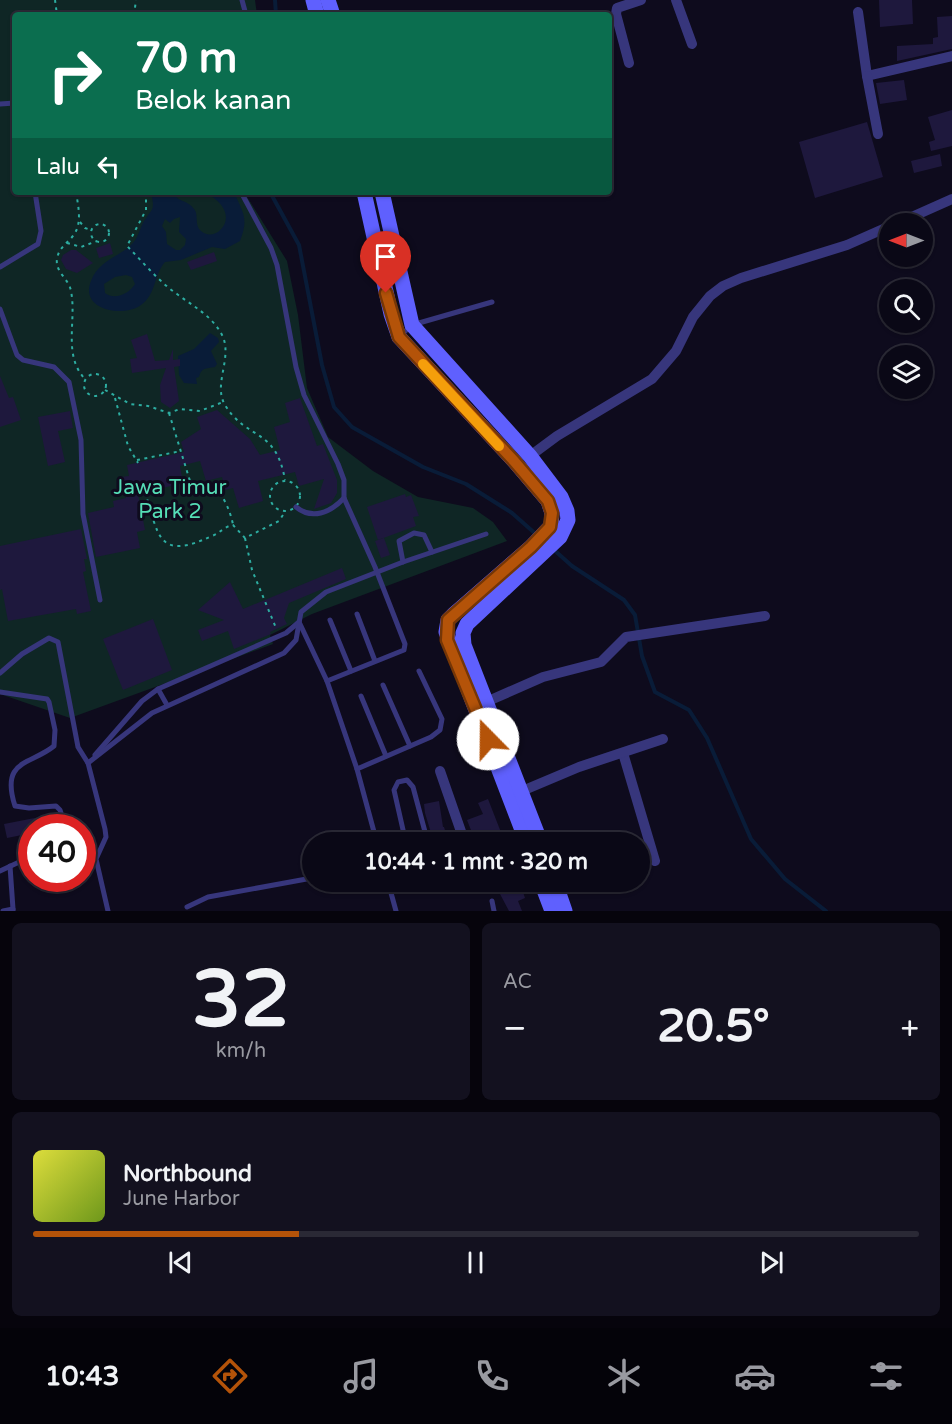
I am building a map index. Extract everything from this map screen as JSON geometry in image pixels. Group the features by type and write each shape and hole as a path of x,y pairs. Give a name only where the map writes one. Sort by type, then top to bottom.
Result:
{"street":[{"path":"629,63 616,14 617,8 641,0"},
{"path":"676,0 692,44"},
{"path":"858,12 878,134"},
{"path":"867,76 952,56"},
{"path":"365,195 391,314 399,337 548,501 555,532"},
{"path":"383,195 412,325 530,456 564,502 567,520 464,628 464,645 537,832"},
{"path":"921,213 952,199"},
{"path":"530,456 557,436 652,379 676,351 693,317 710,296 723,286 741,278 847,245 879,231"},
{"path":"523,832 446,632 448,620 453,615 536,553"},
{"path":"486,702 543,677 601,662 621,640 630,636 765,616"},
{"path":"522,791 579,767 663,739"},
{"path":"623,753 655,861"},
{"path":"440,771 461,832"},
{"path":"550,893 565,911"}],"lane":[{"path":"0,267 38,244 41,231 35,195"},
{"path":"243,195 271,248 277,265 296,367 316,422 338,464 344,480 344,498 377,572 405,644 404,650 327,681"},
{"path":"399,337 412,325 492,302"},
{"path":"0,309 17,355 23,360 54,367 69,381 81,440 83,514 100,600"},
{"path":"296,507 305,514 313,516 338,504 344,498"},
{"path":"403,562 399,541 414,533 424,535 432,552"},
{"path":"88,763 152,713 284,653 296,640 301,612 326,592 403,562 486,534"},
{"path":"357,614 375,661"},
{"path":"330,620 351,671"},
{"path":"299,622 327,681 357,769 374,832"},
{"path":"88,763 142,701 158,689 286,633 299,622"},
{"path":"0,673 22,654 49,638 58,642 78,747 88,763 105,829 106,837 96,860 108,911"},
{"path":"357,769 440,730 442,719 419,671"},
{"path":"383,685 410,746"},
{"path":"158,689 167,705"},
{"path":"0,692 47,699 49,702 55,730 54,746 49,751 23,761 16,768 11,780 13,800 15,806 21,808 56,806 61,814"},
{"path":"361,696 386,756"},
{"path":"404,832 394,790 398,782 407,780 413,787 425,832"},
{"path":"0,871 18,862"},
{"path":"3,911 13,910 10,866"},
{"path":"187,907 208,897 302,880"},
{"path":"391,892 396,911"},
{"path":"492,902 494,911"}],"path":[{"path":"76,195 79,222 76,233 60,249 56,261 59,271 68,280 72,292 73,361 86,380 86,391 91,396 98,396 105,390"},
{"path":"146,195 146,210 127,246 163,282 208,316 223,338 226,356 222,388 223,402 245,428 263,437 275,449 283,466 285,480"},
{"path":"79,222 85,228 92,230"},
{"path":"66,243 81,247 106,240 108,236 106,227 98,225 92,230 91,235 97,242"},
{"path":"86,380 92,375 99,375 104,380 105,390 115,397 130,404 148,406 169,413 180,409 200,411 223,402"},
{"path":"115,397 128,446 137,461 181,451"},
{"path":"169,413 190,481 209,484 226,501 231,511 233,525 245,538 252,570 263,600 276,629 283,633"},
{"path":"245,538 279,521 285,512 296,507 301,496 300,490 291,481 285,480 274,485 270,496 274,507 285,512"},
{"path":"145,492 160,540 169,546 189,545 233,525"}],"green space":[{"name":"Jawa Timur Park 2","path":"0,0 255,0 257,12 12,12 12,195 246,195 287,261 298,315 307,388 328,437 373,471 418,497 473,508 493,522 507,541 312,614 270,635 273,644 70,718 0,694"}],"water":[{"path":"151,195 174,195 194,209 201,231 214,234 224,225 226,217 224,209 217,200 209,195 235,195 242,211 243,233 240,241 225,249 212,247 181,260 165,262 150,296 133,309 114,311 97,305 91,299 89,291 94,274 103,264 133,243 153,206","holes":["180,217 179,232 186,239 185,245 180,250 176,250 167,244 166,232 162,226 165,219 170,223","126,275 132,277 135,284 122,295 113,296 105,293 104,284 115,277"]},
{"path":"210,333 218,338 219,342 211,351 217,364 215,367 203,370 196,378 197,384 184,383 179,375 178,356 194,349"}],"building":[{"path":"879,0 912,0 913,24 880,27"},
{"path":"952,16 952,49 897,61 897,46 933,44 933,38 938,37 937,17"},
{"path":"904,80 907,100 880,104 876,83"},
{"path":"952,110 952,146 931,151 929,142 935,140 928,117"},
{"path":"867,122 883,177 815,198 799,142"},
{"path":"940,154 942,166 914,173 911,161"},
{"path":"110,243 113,254 99,258 96,248"},
{"path":"76,250 93,263 77,273 66,269 61,260 63,255"},
{"path":"214,252 217,261 191,270 187,262"},
{"path":"147,334 155,361 169,360 173,349 173,360 180,359 180,366 174,367 179,401 170,408 161,402 160,385 166,368 132,373 130,359 137,358 131,340"},
{"path":"0,376 9,398 13,397 21,420 0,427"},
{"path":"300,398 317,446 323,444 337,480 337,493 331,503 314,509 324,479 299,486 295,472 258,481 263,501 239,508 233,488 225,490 222,477 206,481 200,461 180,466 183,483 138,494 145,530 137,532 140,548 96,557 88,513 114,507 113,501 126,498 121,477 129,476 127,465 184,452 181,442 201,429 197,417 217,410 250,439 260,455 280,450 274,427 290,422 285,403"},
{"path":"70,411 73,428 58,431 65,462 48,466 38,417"},
{"path":"405,494 406,497 411,495 419,516 413,517 416,526 378,540 367,507"},
{"path":"81,529 87,559 84,559 86,571 83,572 91,611 77,614 76,609 8,621 2,589 0,590 0,546"},
{"path":"384,538 390,555 381,558 375,541"},
{"path":"342,568 346,579 289,603 284,618 287,624 270,632 271,634 234,649 228,631 202,641 198,630 224,620 198,610 230,582 243,609"},
{"path":"153,619 172,670 123,690 103,639"},
{"path":"488,799 501,832 472,832 467,820 483,814 478,803"},
{"path":"439,801 446,832 431,832 424,804"},
{"path":"18,821 18,836 7,838 4,824"},
{"path":"523,892 525,898 518,901 522,911 509,911 500,894"}],"waterway":[{"path":"275,0 276,12"},
{"path":"272,195 299,245 322,365 334,407 352,427 423,467 466,484 512,513 538,536"},
{"path":"553,549 572,566 624,600 635,615 642,656 655,692 689,710 707,738 751,839 785,879 826,911"}],"slow traffic":[{"path":"423,364 499,446"}],"route":[{"path":"386,293 399,337 514,461 548,501 552,513 550,527 531,547 453,615 446,627 447,640 488,739"}]}
